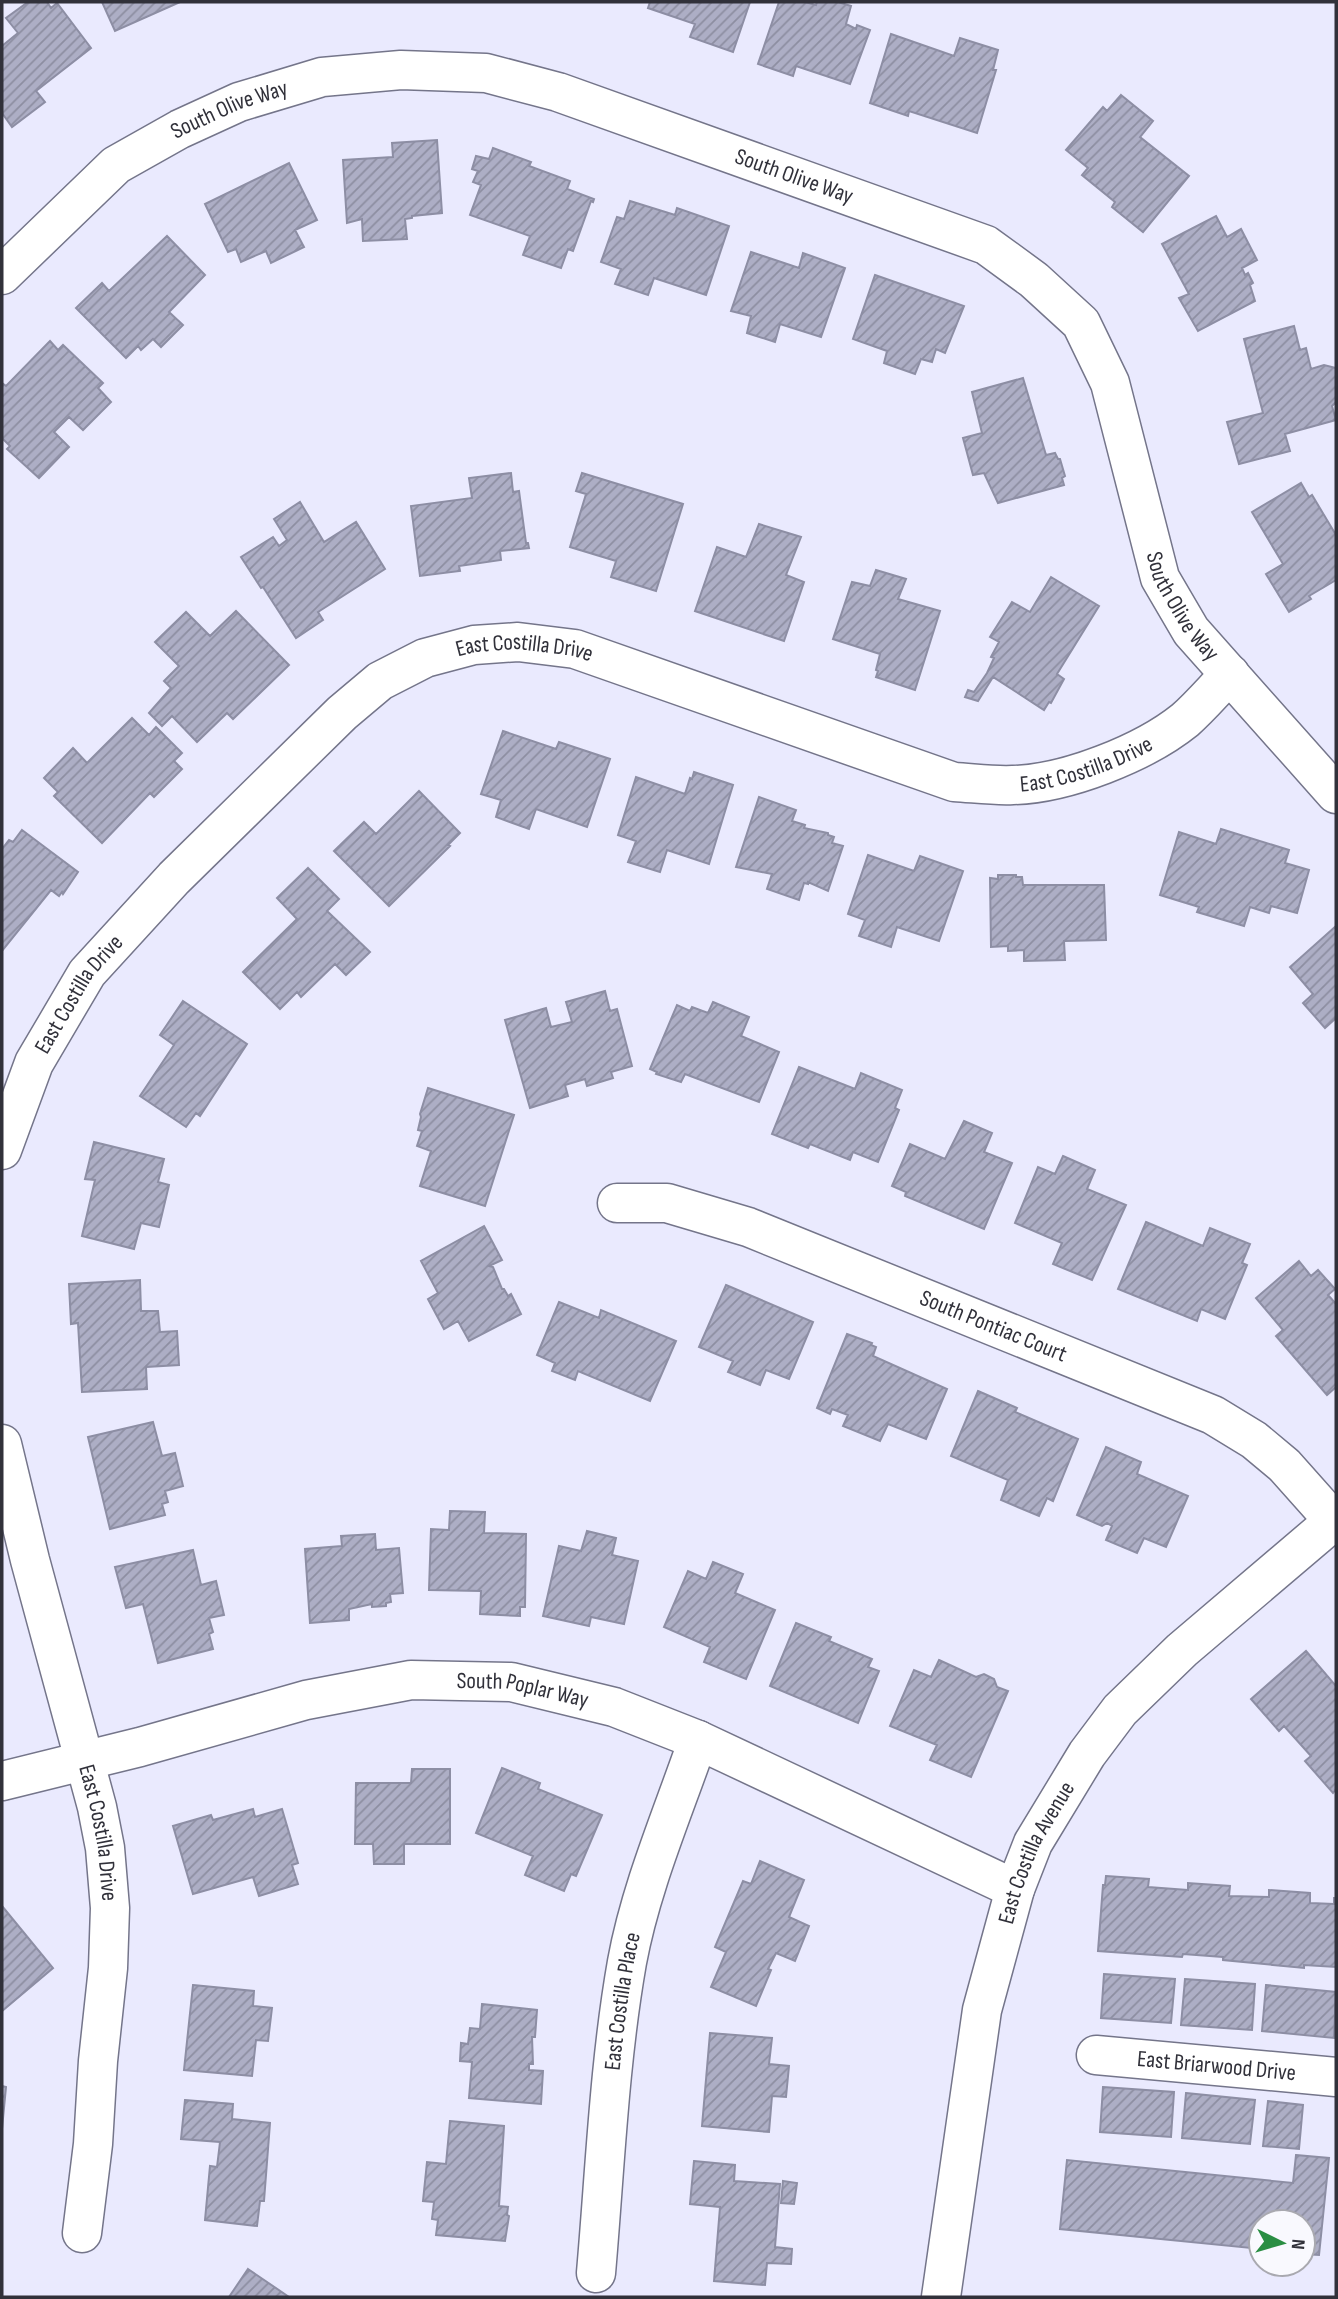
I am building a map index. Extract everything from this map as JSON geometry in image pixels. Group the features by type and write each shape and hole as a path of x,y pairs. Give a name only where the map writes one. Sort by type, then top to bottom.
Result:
{"street":[{"name":"South Olive Way","path":"2,275 116,164 180,129 239,102 322,77 401,70 486,74 558,92 986,245 1034,280 1081,323 1110,383 1160,578 1191,631 1336,794"},
{"name":"East Costilla Drive","path":"2,1150 34,1063 87,973 174,878 342,713 380,681 425,658 474,645 518,642 575,649 954,782 1011,785 1031,784 1077,773 1127,755 1184,720 1230,674"},
{"name":"South Pontiac Court","path":"617,1203 667,1203 748,1227 1213,1415 1254,1440 1284,1465 1335,1520"},
{"name":"East Costilla Drive","path":"2,1444 30,1560 97,1807 105,1848 110,1908 108,1968 93,2144 82,2233"},
{"name":"East Costilla Avenue","path":"941,2297 982,2010 1014,1889 1033,1843 1087,1754 1119,1710 1182,1650 1335,1520"},
{"name":"South Poplar Way","path":"2,1781 140,1748 306,1700 411,1680 510,1682 614,1707 698,1740 1014,1889"},
{"name":"East Costilla Place","path":"596,2273 617,2032 627,1962 640,1908 698,1740"},
{"name":"East Briarwood Drive","path":"1096,2054 1336,2077"}],"building":[{"path":"28,2 47,2 51,8 57,3 91,48 36,91 45,102 12,127 2,113 2,46 18,33 6,18"},
{"path":"102,2 180,2 115,31"},
{"path":"650,2 750,2 733,52 690,37 695,24 648,8"},
{"path":"779,2 805,2 816,5 817,2 838,2 851,6 846,24 856,29 857,25 870,30 850,84 796,66 793,76 758,64"},
{"path":"891,34 954,56 960,38 998,50 993,70 996,70 977,133 909,111 908,116 870,103"},
{"path":"1121,95 1153,121 1140,137 1189,176 1143,232 1112,207 1115,202 1082,175 1088,168 1066,150 1103,107 1107,111"},
{"path":"437,140 442,213 405,219 407,239 363,241 362,219 347,223 343,160 393,157 392,143"},
{"path":"493,148 531,162 529,166 570,181 567,189 594,199 573,251 568,249 561,268 523,255 530,236 470,215 481,185 473,182 478,171 472,169 476,156 489,159"},
{"path":"289,163 317,220 295,230 304,247 271,263 266,251 241,262 236,249 228,252 205,204"},
{"path":"630,201 675,215 677,208 729,226 706,295 654,278 648,295 615,284 621,269 601,262 617,217 624,219"},
{"path":"1216,216 1227,237 1241,229 1257,260 1242,268 1253,283 1250,285 1255,301 1198,331 1179,298 1189,294 1162,244"},
{"path":"167,236 205,275 169,312 183,325 161,347 153,339 141,350 138,346 126,358 76,308 102,283 109,291"},
{"path":"751,252 799,268 803,253 845,268 821,337 780,324 775,342 747,333 751,316 731,311"},
{"path":"875,275 964,306 945,353 936,349 932,362 921,359 915,374 884,363 887,351 853,339"},
{"path":"1294,326 1300,350 1306,348 1311,369 1324,365 1336,368 1336,402 1332,406 1336,420 1285,434 1290,451 1239,464 1227,422 1263,413 1244,339"},
{"path":"50,341 58,350 63,345 103,383 98,388 111,402 83,430 69,417 54,432 69,447 39,478 7,449 10,446 2,438 2,383 6,386"},
{"path":"1023,378 1046,455 1055,453 1060,459 1065,476 1062,478 1064,485 998,503 984,473 973,475 963,438 982,433 972,392"},
{"path":"511,473 513,492 519,491 529,548 500,551 501,560 459,566 460,571 420,576 411,506 472,498 469,478"},
{"path":"582,473 683,504 656,591 611,577 616,561 570,547 586,494 576,491"},
{"path":"1301,483 1309,497 1312,495 1336,535 1336,580 1289,612 1266,574 1283,564 1252,512"},
{"path":"300,502 324,542 356,522 385,569 318,612 323,620 296,638 241,557 273,537 279,546 287,540 274,519"},
{"path":"759,524 801,537 786,575 804,582 784,641 695,611 717,547 746,557"},
{"path":"876,570 906,579 898,599 940,611 915,690 876,677 880,654 833,639 852,582 870,586"},
{"path":"1051,577 1099,606 1057,674 1064,679 1051,703 1049,702 1044,710 993,677 978,701 965,697 968,690 974,692 987,673 999,642 990,637 1012,602 1030,612"},
{"path":"236,611 289,665 233,719 227,713 197,742 172,716 162,726 149,713 171,688 164,681 179,666 155,642 186,612 210,636"},
{"path":"132,718 149,735 156,727 182,753 174,761 182,769 154,797 150,793 102,843 54,796 58,792 44,778 73,748 87,763"},
{"path":"503,731 556,749 559,742 610,759 587,827 536,809 529,829 496,817 501,800 481,794"},
{"path":"694,772 733,785 709,864 667,850 660,872 628,862 636,841 618,835 636,777 685,794"},
{"path":"419,791 460,833 389,906 334,851 364,822 376,834"},
{"path":"759,797 796,810 792,821 805,825 804,828 828,833 834,837 832,843 843,846 828,891 808,882 804,883 799,900 767,889 772,874 736,867"},
{"path":"1221,829 1289,850 1285,863 1309,870 1297,913 1271,906 1269,913 1250,907 1244,926 1197,912 1199,907 1160,895 1179,832 1216,844"},
{"path":"22,830 78,872 63,894 62,892 59,896 51,890 2,951 2,849 9,840 13,842"},
{"path":"868,855 914,871 920,856 963,871 939,941 897,927 891,947 859,936 865,920 848,914"},
{"path":"308,868 339,899 327,911 370,952 346,975 335,964 301,997 297,992 280,1009 243,972 297,919 277,898"},
{"path":"998,875 1022,877 1023,885 1104,885 1106,940 1064,941 1065,960 1024,961 1024,950 1008,951 1008,946 991,947 990,878 998,879"},
{"path":"1336,926 1336,1018 1325,1028 1303,1003 1313,994 1290,967"},
{"path":"605,991 610,1011 617,1009 632,1066 611,1072 613,1078 587,1086 585,1079 565,1085 568,1096 530,1108 505,1020 546,1008 551,1027 572,1022 566,1002"},
{"path":"183,1001 247,1044 200,1116 196,1113 186,1127 140,1096 174,1045 160,1035"},
{"path":"713,1002 749,1017 741,1036 779,1052 759,1102 685,1074 681,1082 656,1074 657,1072 650,1069 677,1005 690,1011 692,1007 708,1013"},
{"path":"799,1067 855,1089 861,1073 902,1090 895,1108 899,1110 878,1162 853,1152 850,1160 810,1144 808,1148 772,1134"},
{"path":"428,1088 514,1115 485,1206 420,1186 431,1151 417,1146 422,1131 418,1130 420,1114"},
{"path":"964,1121 992,1133 984,1152 1012,1163 984,1229 905,1196 906,1192 892,1186 910,1144 945,1159"},
{"path":"94,1142 164,1159 158,1182 169,1185 159,1227 141,1223 134,1249 82,1236 95,1180 85,1179"},
{"path":"1063,1156 1095,1170 1087,1189 1126,1205 1092,1280 1053,1264 1062,1243 1015,1223 1038,1167 1055,1174"},
{"path":"1146,1222 1203,1246 1210,1228 1250,1244 1242,1263 1247,1265 1225,1319 1201,1309 1197,1321 1118,1289"},
{"path":"484,1226 502,1260 489,1266 493,1267 502,1289 508,1296 511,1294 521,1314 469,1341 458,1321 444,1329 428,1299 438,1293 421,1261"},
{"path":"1299,1261 1311,1276 1318,1270 1335,1289 1328,1295 1336,1304 1336,1387 1327,1395 1276,1336 1283,1330 1256,1298"},
{"path":"140,1280 141,1311 158,1311 160,1332 177,1331 179,1365 146,1367 147,1389 82,1392 78,1323 71,1324 69,1284"},
{"path":"726,1285 813,1322 789,1379 766,1370 760,1385 728,1372 733,1361 699,1347"},
{"path":"559,1302 599,1318 601,1310 676,1341 650,1401 578,1371 575,1380 552,1371 555,1363 537,1355"},
{"path":"847,1334 872,1343 871,1345 876,1347 873,1356 947,1389 926,1439 888,1424 880,1441 843,1426 848,1415 832,1409 830,1414 817,1408"},
{"path":"978,1391 1017,1408 1015,1412 1078,1439 1053,1501 1047,1498 1039,1516 1001,1500 1008,1480 951,1456"},
{"path":"153,1422 162,1456 175,1453 183,1486 165,1491 168,1502 162,1504 165,1515 110,1529 88,1437"},
{"path":"1106,1447 1141,1462 1137,1474 1188,1496 1166,1547 1144,1538 1137,1553 1106,1540 1112,1526 1107,1523 1102,1526 1077,1515"},
{"path":"450,1511 485,1512 484,1533 526,1534 525,1607 520,1607 520,1616 480,1614 481,1591 429,1590 431,1529 449,1530"},
{"path":"587,1531 616,1538 612,1555 638,1561 624,1624 591,1617 589,1626 543,1616 559,1546 581,1551"},
{"path":"375,1534 376,1550 399,1548 403,1593 390,1594 391,1602 386,1603 386,1606 372,1607 372,1604 349,1609 349,1620 310,1623 305,1549 342,1546 341,1536"},
{"path":"193,1550 201,1585 216,1581 224,1615 209,1618 213,1632 209,1634 213,1649 158,1663 143,1604 126,1608 115,1567"},
{"path":"713,1562 743,1574 735,1593 775,1610 746,1679 704,1662 710,1647 664,1627 688,1571 706,1579"},
{"path":"796,1623 831,1637 829,1641 872,1659 868,1667 879,1671 858,1723 770,1686"},
{"path":"1306,1651 1336,1686 1336,1789 1333,1793 1305,1761 1311,1756 1284,1726 1279,1731 1251,1699"},
{"path":"939,1660 976,1677 984,1674 994,1679 997,1687 1008,1691 971,1777 930,1760 937,1745 890,1726 914,1670 931,1677"},
{"path":"502,1768 540,1783 538,1789 602,1815 576,1876 571,1874 564,1891 525,1875 533,1856 476,1833"},
{"path":"412,1769 450,1769 450,1844 404,1844 404,1864 374,1864 373,1844 355,1844 356,1783 411,1783"},
{"path":"253,1809 255,1817 282,1809 298,1863 292,1865 298,1884 259,1896 253,1877 193,1894 173,1826 211,1815 213,1820"},
{"path":"760,1861 804,1880 789,1917 809,1926 795,1961 776,1953 756,2006 711,1987 726,1952 715,1947 743,1881 751,1884"},
{"path":"1106,1876 1149,1879 1148,1887 1188,1890 1188,1883 1230,1886 1229,1896 1269,1897 1269,1890 1310,1893 1310,1903 1334,1904 1336,1898 1336,1967 1304,1965 1304,1968 1223,1960 1223,1957 1098,1951"},
{"path":"2,1906 53,1968 2,2011"},
{"path":"1104,1974 1175,1979 1171,2023 1101,2018"},
{"path":"1185,1979 1255,1984 1252,2030 1181,2025"},
{"path":"193,1985 254,1991 253,2006 272,2008 268,2041 256,2040 252,2076 184,2070"},
{"path":"1266,1985 1336,1992 1334,2038 1262,2031"},
{"path":"482,2004 537,2010 535,2037 532,2037 533,2064 529,2064 529,2070 543,2071 541,2104 469,2098 472,2062 460,2061 461,2043 468,2044 470,2028 480,2029"},
{"path":"710,2033 772,2038 769,2064 789,2066 786,2097 772,2096 769,2132 702,2126"},
{"path":"2,2086 6,2087 2,2129"},
{"path":"1103,2087 1174,2092 1171,2137 1100,2132"},
{"path":"1186,2093 1255,2100 1250,2144 1182,2138"},
{"path":"185,2100 233,2104 232,2119 270,2123 264,2201 260,2201 257,2226 205,2220 210,2166 217,2167 220,2142 181,2139"},
{"path":"1268,2101 1303,2105 1299,2149 1263,2146"},
{"path":"450,2121 504,2126 499,2206 508,2207 505,2241 436,2235 438,2220 432,2219 434,2202 423,2201 427,2162 446,2164"},
{"path":"1296,2155 1329,2158 1319,2255 1317,2208 1247,2208 1247,2248 1060,2229 1067,2160 1293,2183"},
{"path":"694,2161 735,2165 734,2181 780,2184 775,2247 792,2249 791,2264 767,2263 765,2285 714,2281 720,2207 690,2204"},
{"path":"783,2181 797,2183 794,2204 781,2203"},
{"path":"248,2269 289,2297 229,2297"}]}
